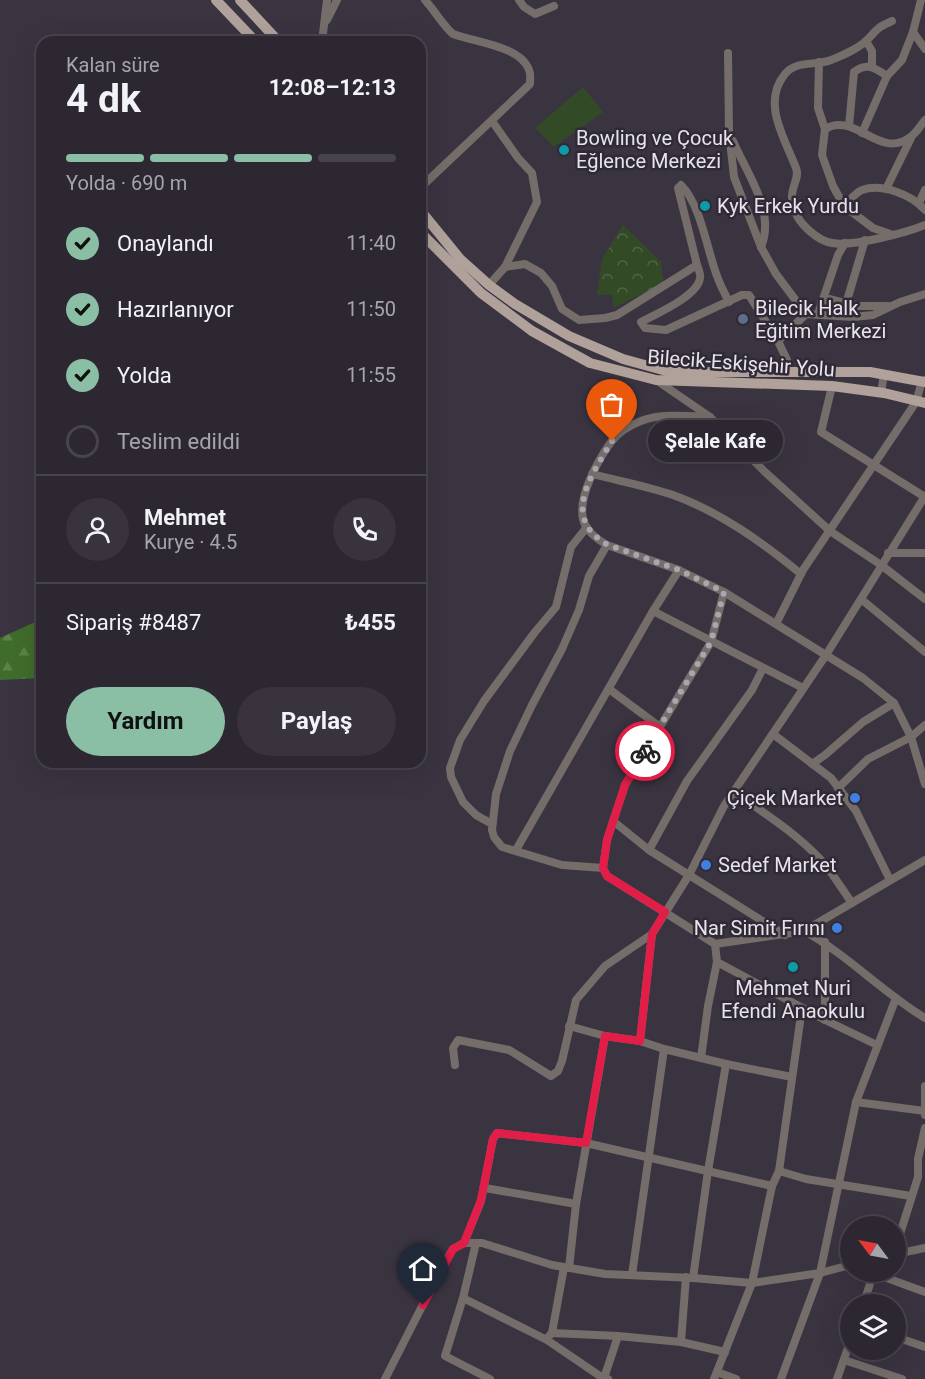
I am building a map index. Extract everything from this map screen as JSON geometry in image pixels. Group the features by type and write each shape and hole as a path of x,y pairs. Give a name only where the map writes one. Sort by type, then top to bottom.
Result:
{"main road":[{"path":"216,0 250,36"},
{"path":"240,0 273,36"},
{"name":"Bilecik-Eskişehir Yolu","path":"426,217 460,259 515,304 569,336 623,359 670,372 870,372 924,381"},
{"name":"Bilecik-Eskişehir Yolu","path":"426,238 481,293 532,331 590,363 656,380 832,386 881,393 921,403"}],"street":[{"path":"326,24 327,0"},
{"path":"323,36 337,0"},
{"path":"424,0 436,11 446,28 453,34 512,52 525,62 530,71 530,84 426,182"},
{"path":"519,0 524,7 536,14 554,6"},
{"path":"862,132 887,76 903,60 914,32 921,0"},
{"path":"891,21 876,28 866,41 828,61 802,64 785,73 776,91 774,112 798,173 791,196 796,215 813,234 831,243 845,243 896,235 925,225"},
{"path":"914,32 925,49"},
{"path":"866,41 872,51 872,66"},
{"path":"728,53 729,132 734,177 748,219 761,247 776,274 806,314"},
{"path":"819,62 818,108 825,129 822,155 833,186 844,206 873,228 896,235"},
{"path":"849,126 854,72 861,66 872,66 887,76"},
{"path":"886,189 911,137 925,120"},
{"path":"489,285 505,267 537,202 532,173 518,158 492,121"},
{"path":"825,129 833,124 849,126 880,142 900,143 911,137"},
{"path":"729,132 766,216 766,236 761,247"},
{"path":"729,302 717,277 702,225 687,191 681,185 678,188 701,278 695,290 679,302 641,322 645,327 666,330 729,302 742,295 749,295 778,341 787,360 786,372"},
{"path":"844,206 861,190 886,189 922,206 925,190"},
{"path":"846,304 865,240"},
{"path":"818,314 838,255 845,243"},
{"path":"505,267 525,264 541,273 552,286 562,309 579,320 617,315 697,265"},
{"path":"778,341 806,314 853,317 873,315 888,306 925,294"},
{"path":"821,302 830,299 856,306 888,306"},
{"path":"881,393 884,374"},
{"path":"656,380 710,417 765,472 830,531 881,565 925,599"},
{"path":"776,624 801,574 874,466 921,403 924,381"},
{"path":"640,1041 652,934 689,875 724,806 826,655 925,497 821,432 832,386"},
{"path":"710,417 678,416 643,419 625,429 612,441 592,474 582,503 583,521 597,539 679,570 724,592 863,678 894,703 911,737 923,769 925,784"},
{"path":"592,474 673,495 698,506 729,522 770,549 801,574"},
{"path":"492,824 476,815 463,802 450,768 460,740 484,701 556,607 570,547 587,527"},
{"path":"603,868 562,865 502,847 494,837 492,824 496,794 510,751 562,649 579,610 589,576 608,545"},
{"path":"888,553 925,553"},
{"path":"516,850 653,611 679,570"},
{"path":"724,592 711,642 625,785 607,840 603,868 607,876 715,944 804,931 925,860"},
{"path":"861,598 925,652"},
{"path":"653,611 803,688"},
{"path":"649,850 687,781 752,690 763,668"},
{"path":"609,689 660,727"},
{"path":"812,764 863,722 894,703"},
{"path":"838,788 868,759 911,737 925,725"},
{"path":"773,734 831,778 856,811 890,880"},
{"path":"734,792 803,843 822,862 852,903"},
{"path":"613,821 649,850 785,934"},
{"path":"804,931 825,942 925,1018"},
{"path":"455,1065 453,1048 458,1040 508,1050 551,1076 558,1071 562,1061 576,1000 605,966 652,934"},
{"path":"825,942 825,1020"},
{"path":"701,1058 717,962 715,944"},
{"path":"717,962 825,1020 877,1044"},
{"path":"781,1379 820,1274 856,1101 896,998"},
{"path":"736,1379 716,1375 752,1283 772,1186 779,1171 802,1008"},
{"path":"569,1026 605,1036 640,1041 726,1064 792,1077"},
{"path":"549,1336 566,1267 605,1036"},
{"path":"632,1275 664,1049"},
{"path":"681,1342 726,1064"},
{"path":"856,1101 925,1113 925,1086"},
{"path":"905,1216 911,1196 922,1178 918,1159 925,1128"},
{"path":"464,1243 485,1188 493,1139 497,1133 586,1143 772,1186"},
{"path":"779,1171 837,1185 911,1196"},
{"path":"485,1188 576,1204"},
{"path":"386,1379 441,1269 453,1249 464,1243 482,1243 566,1267 605,1274 752,1283 820,1274 840,1268"},
{"path":"476,1243 463,1298 445,1356 490,1379"},
{"path":"906,1251 925,1248"},
{"path":"898,1282 925,1292"},
{"path":"463,1298 549,1336 602,1378 618,1336"},
{"path":"549,1336 618,1336 681,1342 725,1352"},
{"path":"906,1340 925,1347"},
{"path":"837,1379 844,1360 902,1379"}],"green space":[{"path":"583,87 603,112 554,147 535,128"},
{"path":"623,225 661,262 663,283 614,308 612,295 597,295 602,259"},
{"path":"36,622 36,678 0,680 0,638"}],"way so far":[{"path":"612,441 592,474 582,503 583,521 597,539 617,550 679,570 724,592 711,642 645,751"}],"place":[{"name":"Bowling ve Çocuk Eğlence Merkezi","path":"564,150"},
{"name":"Kyk Erkek Yurdu","path":"705,206"},
{"name":"Bilecik Halk Eğitim Merkezi","path":"743,319"},
{"name":"Şelale Kafe","path":"612,441"},
{"name":"Çiçek Market","path":"855,798"},
{"name":"Sedef Market","path":"706,865"},
{"name":"Nar Simit Fırını","path":"837,928"},
{"name":"Mehmet Nuri Efendi Anaokulu","path":"793,967"}],"route":[{"path":"423,1305 453,1249 464,1243 485,1188 493,1139 497,1133 586,1143 605,1036 640,1041 652,934 665,912 607,876 603,868 607,840 625,785 645,751"}]}
